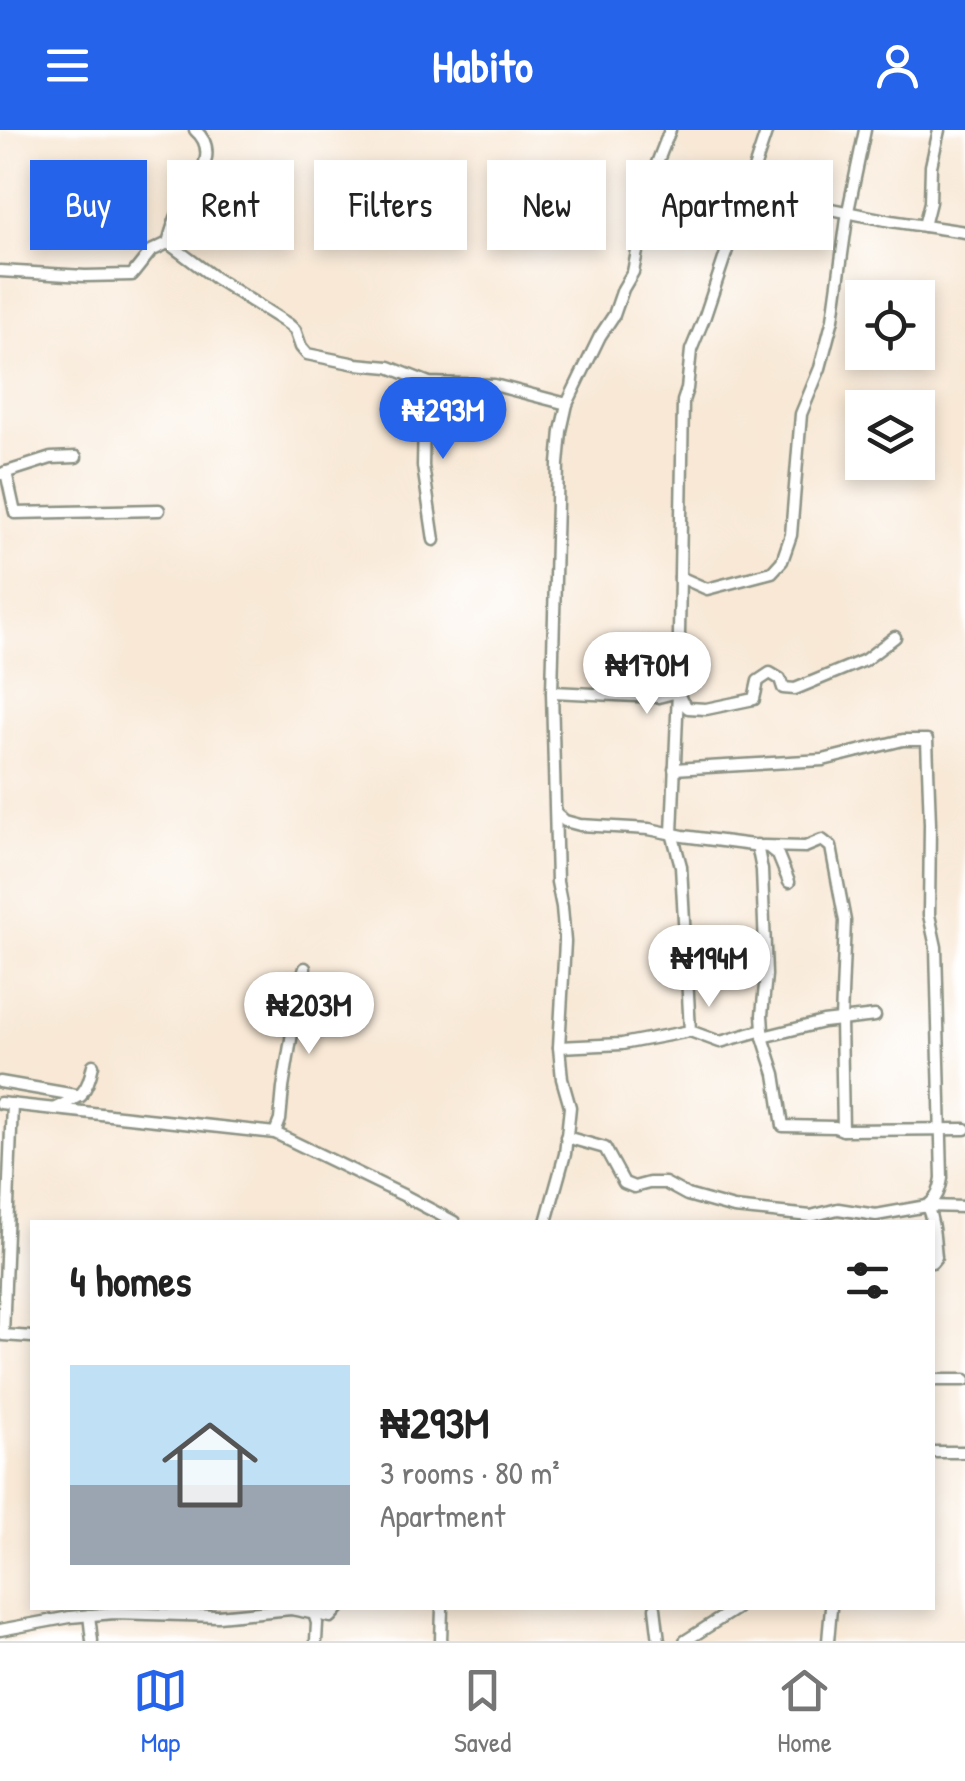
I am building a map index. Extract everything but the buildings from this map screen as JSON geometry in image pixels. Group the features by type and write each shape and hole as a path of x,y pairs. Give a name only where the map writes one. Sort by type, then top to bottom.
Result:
{"street":[{"path":"195,130 205,142 206,160"},
{"path":"658,160 670,130"},
{"path":"757,160 767,130"},
{"path":"680,576 707,588 772,572 782,561 792,535 801,414 820,368 833,319 848,211 865,130"},
{"path":"924,226 938,130"},
{"path":"833,209 965,232"},
{"path":"0,271 128,276 140,268 151,251 167,243"},
{"path":"177,250 288,324 308,354 394,368 430,383 494,385 568,404"},
{"path":"547,1220 564,1154 570,1107 559,1047 565,942 557,882 559,820 552,692 560,431 568,404 633,272 637,250"},
{"path":"690,1031 682,866 672,834 683,401 690,350 727,250"},
{"path":"430,383 422,466 434,540"},
{"path":"76,457 52,458 3,473 14,513 159,510"},
{"path":"678,692 688,708 702,710 754,699 758,681 770,673 780,679 783,688 795,689 865,660 895,637"},
{"path":"552,692 658,697 678,692"},
{"path":"674,769 823,760 902,740 927,740 929,914 936,947 942,1178 934,1201 927,1206"},
{"path":"559,820 761,845 806,847 822,840 831,847 845,920 841,1020 843,1130"},
{"path":"761,845 778,854 788,882"},
{"path":"761,845 766,976 763,1034 775,1074 783,1126 835,1126 843,1130 965,1129"},
{"path":"275,1133 305,968"},
{"path":"559,1047 622,1044 690,1031 720,1042 875,1016"},
{"path":"54,1108 81,1096 89,1084 93,1065"},
{"path":"0,1082 81,1096"},
{"path":"30,1337 2,1334 6,1104 275,1133 450,1220"},
{"path":"566,1137 605,1148 624,1183 634,1187 665,1183 687,1195 734,1208 831,1217 838,1210 876,1215 927,1206 965,1207"},
{"path":"927,1206 932,1220"},
{"path":"935,1380 965,1380"},
{"path":"935,1452 965,1452"},
{"path":"0,1630 90,1615 180,1611 233,1616 260,1610"},
{"path":"298,1610 319,1618 332,1617 337,1610"},
{"path":"441,1641 442,1610"},
{"path":"655,1610 659,1641"},
{"path":"685,1641 734,1610"},
{"path":"828,1610 828,1641"},
{"path":"90,1615 92,1641"},
{"path":"316,1641 319,1618"}]}
